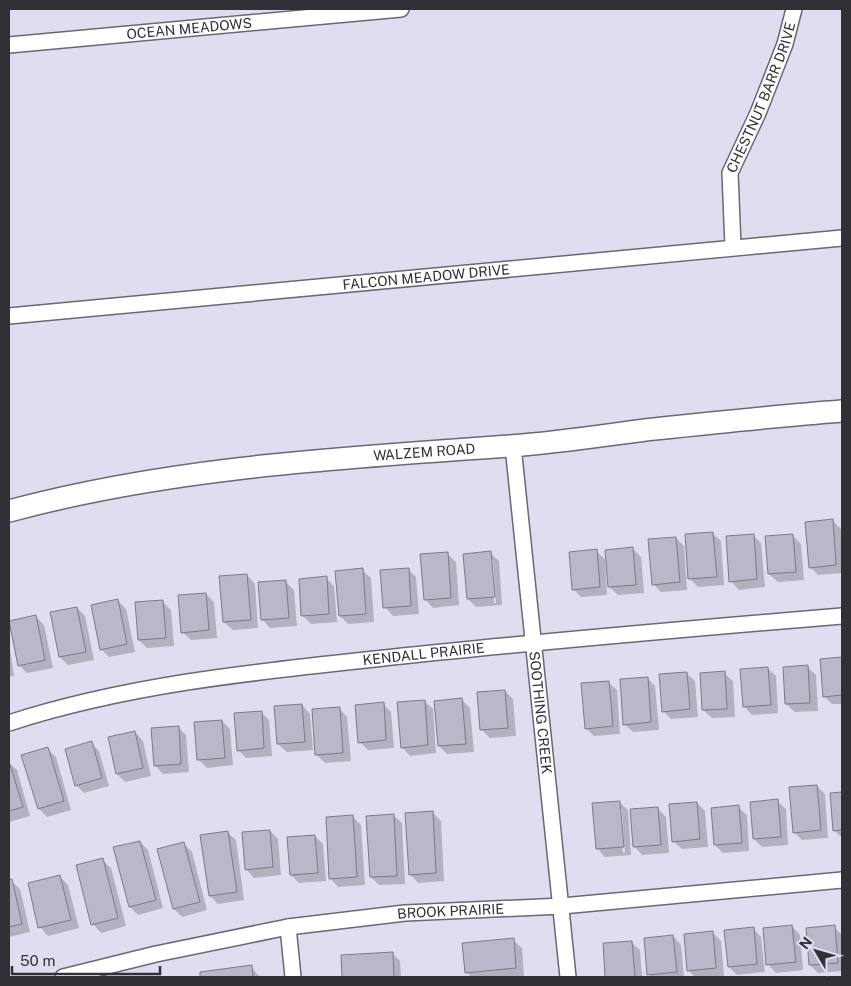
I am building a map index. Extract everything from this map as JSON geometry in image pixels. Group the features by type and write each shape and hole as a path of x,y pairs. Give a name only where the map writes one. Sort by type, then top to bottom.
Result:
{"street":[{"name":"OCEAN MEADOWS","path":"9,45 401,9"},
{"name":"CHESTNUT BARR DRIVE","path":"733,246 730,173 758,113 785,44 794,9"},
{"name":"FALCON MEADOW DRIVE","path":"9,316 733,246 842,238"},
{"name":"WALZEM ROAD","path":"9,511 50,500 203,473 343,458 513,446 742,419 842,411"},
{"name":"SOOTHING CREEK","path":"513,446 535,642 568,977"},
{"name":"KENDALL PRAIRIE","path":"9,723 49,710 184,683 535,642 842,616"},
{"name":"BROOK PRAIRIE","path":"63,977 156,954 288,926 405,914 562,906 842,880"},
{"path":"288,926 293,977"}],"building":[{"path":"833,519 836,565 809,568 805,522"},
{"path":"713,532 717,577 688,579 685,534"},
{"path":"754,534 757,579 729,582 726,536"},
{"path":"793,534 796,572 768,574 765,536"},
{"path":"676,537 680,582 652,585 648,539"},
{"path":"633,547 636,585 608,587 605,550"},
{"path":"597,549 600,587 572,590 569,552"},
{"path":"491,551 495,597 467,599 463,554"},
{"path":"448,552 451,598 424,600 420,554"},
{"path":"363,568 366,614 339,616 335,571"},
{"path":"409,568 411,606 383,608 380,570"},
{"path":"247,574 251,620 223,622 219,576"},
{"path":"327,576 329,614 301,616 299,579"},
{"path":"286,580 289,618 261,620 258,582"},
{"path":"206,593 209,630 181,633 178,595"},
{"path":"118,599 127,644 100,650 91,605"},
{"path":"163,600 166,638 138,640 135,602"},
{"path":"77,607 86,652 59,657 50,612"},
{"path":"36,615 45,660 18,666 9,621"},
{"path":"842,657 842,695 823,697 820,659"},
{"path":"808,665 810,703 785,704 783,667"},
{"path":"768,667 771,705 743,707 740,669"},
{"path":"725,671 727,709 702,710 700,673"},
{"path":"687,672 690,709 662,712 659,674"},
{"path":"648,677 651,722 623,725 620,679"},
{"path":"609,681 613,726 585,729 581,683"},
{"path":"505,690 508,728 480,730 477,692"},
{"path":"462,698 466,744 438,746 434,701"},
{"path":"425,700 428,745 401,748 397,702"},
{"path":"384,702 386,740 358,743 355,705"},
{"path":"302,704 305,742 277,744 274,706"},
{"path":"340,707 343,753 315,755 312,709"},
{"path":"262,711 264,748 237,751 234,713"},
{"path":"222,720 225,758 197,760 194,722"},
{"path":"179,726 181,764 154,766 151,728"},
{"path":"135,731 143,768 116,774 108,737"},
{"path":"92,741 102,778 75,786 65,749"},
{"path":"48,747 64,801 38,809 21,755"},
{"path":"9,761 23,807 9,811"},
{"path":"817,785 821,830 793,833 789,787"},
{"path":"842,792 842,830 833,831 830,793"},
{"path":"778,799 781,837 753,839 750,802"},
{"path":"620,801 624,847 596,849 592,803"},
{"path":"697,802 700,839 672,842 669,804"},
{"path":"739,805 742,843 714,845 711,808"},
{"path":"658,807 661,845 633,847 630,809"},
{"path":"433,811 436,873 409,875 405,813"},
{"path":"394,814 397,876 370,877 366,816"},
{"path":"353,815 357,877 329,879 326,817"},
{"path":"270,830 273,867 245,870 242,832"},
{"path":"228,831 237,892 209,896 200,835"},
{"path":"315,835 318,873 290,875 287,837"},
{"path":"140,841 156,900 129,907 113,847"},
{"path":"184,842 200,902 173,909 157,849"},
{"path":"103,858 118,918 91,925 76,865"},
{"path":"60,875 71,920 38,928 28,883"},
{"path":"12,879 22,924 9,927 9,880"},
{"path":"792,925 796,962 766,965 763,928"},
{"path":"835,925 838,963 809,965 806,928"},
{"path":"754,927 757,964 728,967 724,930"},
{"path":"713,931 716,968 687,971 684,934"},
{"path":"673,935 677,972 647,975 644,938"},
{"path":"514,938 516,968 465,973 462,943"},
{"path":"632,941 635,977 605,977 603,943"},
{"path":"393,952 394,977 342,977 341,955"},
{"path":"252,965 253,977 200,977 200,972"}]}
